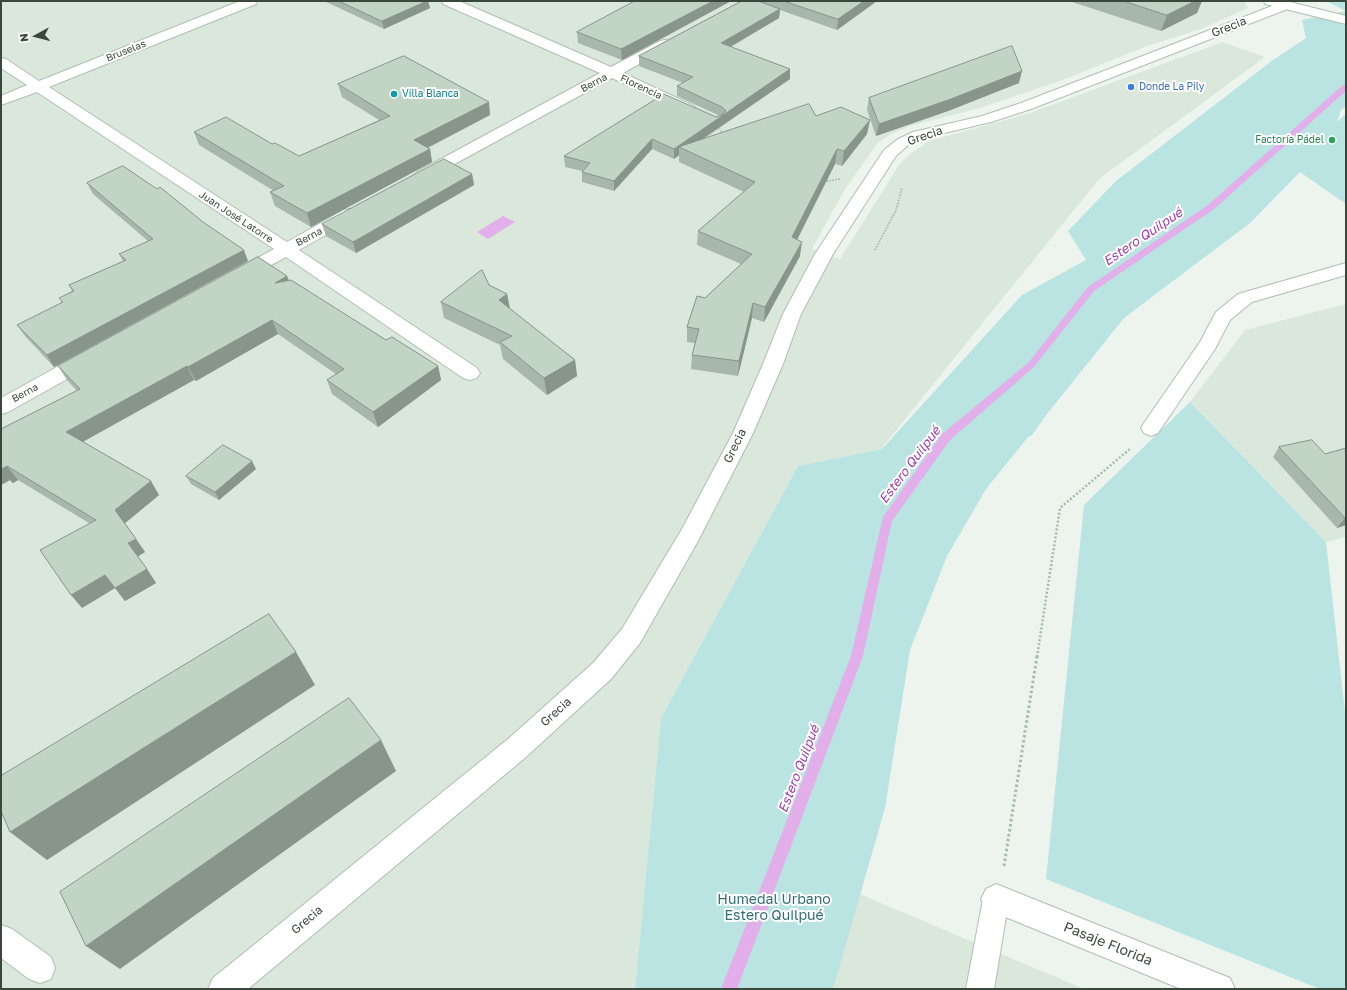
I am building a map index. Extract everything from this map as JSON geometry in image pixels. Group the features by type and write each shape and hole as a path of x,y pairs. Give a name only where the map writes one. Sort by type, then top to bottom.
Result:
{"street":[{"name":"Bruselas","path":"1,100 251,1"},
{"name":"Florencia","path":"448,1 612,73 716,121"},
{"path":"1270,1 1346,20"},
{"name":"Grecia","path":"224,989 517,748 602,671 631,636 690,535 742,433 773,364 792,314 824,254 890,153 903,142 918,135 986,119 1026,106 1285,5"},
{"name":"Berna","path":"412,182 675,39"},
{"name":"Juan José Latorre","path":"1,62 286,249 470,373"},
{"name":"Berna","path":"223,284 363,208"},
{"path":"1151,428 1208,344 1223,316 1245,298 1346,269"},
{"name":"Berna","path":"1,407 105,349"},
{"name":"Pasaje Florida","path":"996,899 1219,989"},
{"path":"1,940 40,968"}],"lane":[{"path":"980,989 996,899"}],"path":[{"path":"716,121 725,138"},
{"path":"822,178 828,181 851,178 871,182"},
{"path":"875,250 896,210 902,188"},
{"path":"996,899 1006,858 1060,508 1133,446 1151,428"}],"shaded area":[{"path":"1,1 1244,1 1248,8 1201,29 1147,46 1068,78 983,107 910,126 891,134 877,144 845,189 812,249 840,259 899,165 910,154 929,141 1027,114 1223,42 1265,57 1099,179 881,449 798,466 661,718 635,989 1,989"},
{"path":"503,216 515,222 488,239 477,232"},
{"path":"1346,304 1346,537 1326,542 1190,402 1245,330"},
{"path":"855,892 1084,989 833,989"}],"green space":[{"path":"1326,1 1346,1 1346,11"},
{"name":"Humedal Urbano Estero Quilpué","path":"1346,11 1346,106 1341,110 1337,122 1346,114 1346,204 1300,172 1250,223 1124,318 1032,435 1028,437 986,489 947,556 910,650 885,808 833,989 635,989 661,718 798,466 882,449 1022,295 1086,260 1068,231 1116,181 1273,60 1306,38 1302,20"},
{"path":"1190,402 1326,542 1346,721 1346,989 1320,989 1046,879 1084,505"}],"building":[{"path":"339,1 427,1 382,21"},
{"path":"635,1 713,1 621,49 577,32"},
{"path":"742,1 758,1 780,9 721,43 790,69 674,149 652,139 614,181 582,172 590,163 564,156 664,94 716,117 722,115 726,111 722,107 677,86 693,77 639,56"},
{"path":"784,1 864,1 838,19"},
{"path":"1124,1 1195,1 1167,15"},
{"path":"1012,46 1022,71 951,99 879,124 869,98"},
{"path":"404,56 489,102 414,140 430,149 307,213 270,192 284,186 194,132 226,117 272,144 275,143 299,156 390,116 338,84"},
{"path":"809,104 816,116 841,107 870,120 844,151 837,149 792,237 802,242 765,307 753,303 739,361 692,355 699,329 687,327 697,296 705,298 752,254 698,231 755,182 679,147"},
{"path":"444,159 472,174 353,242 322,224"},
{"path":"123,166 157,189 160,187 203,222 244,250 47,355 17,325 63,302 59,298 74,291 69,285 126,260 119,254 153,239 87,183"},
{"path":"258,257 287,276 275,283 291,280 386,340 392,337 438,366 373,412 327,380 344,369 272,320 66,432 151,481 115,510 136,539 128,543 147,569 115,588 105,575 71,595 40,550 96,520 7,466 2,469 1,429 80,389 58,366"},
{"path":"482,270 489,285 507,294 499,300 575,360 544,378 500,342 512,336 441,302"},
{"path":"1312,440 1325,454 1346,448 1345,518 1279,447"},
{"path":"223,445 252,461 215,492 186,476"},
{"path":"269,614 296,652 10,832 1,811 1,776"},
{"path":"349,698 381,740 86,946 60,892"}],"waterway":[{"name":"Estero Quilpué","path":"729,989 857,656 887,520 946,437 1031,365 1091,289 1211,207 1346,87"}],"place":[{"name":"Donde La Pily","path":"1131,87"},
{"name":"Villa Blanca","path":"394,94"},
{"name":"Factoría Pádel","path":"1332,140"}]}
